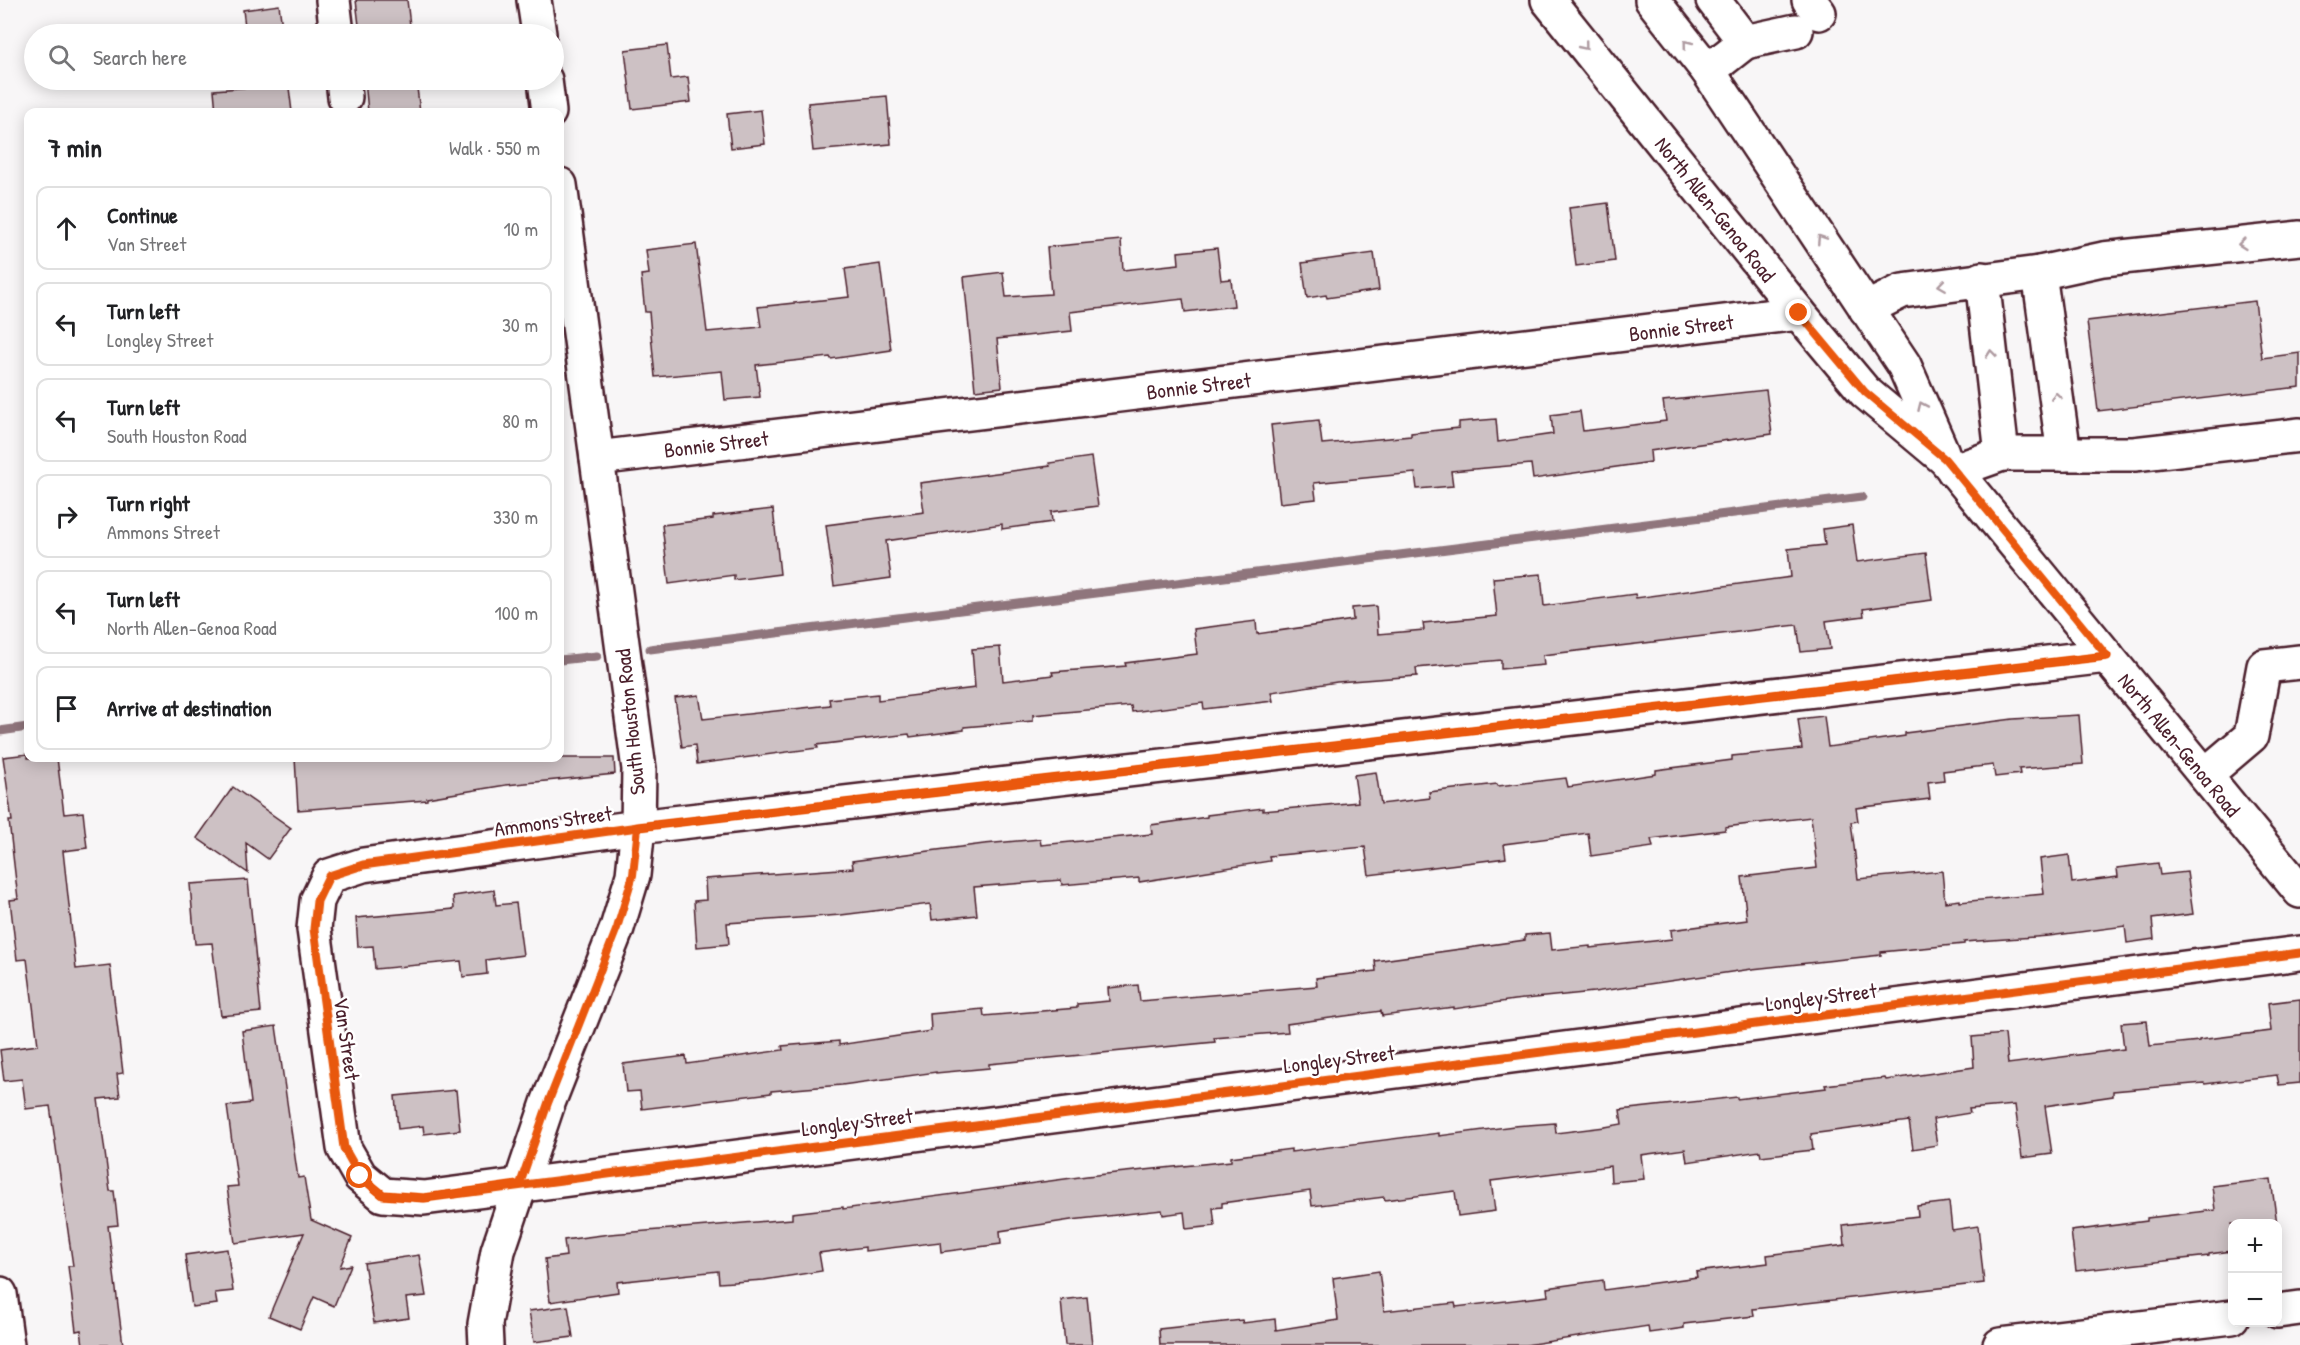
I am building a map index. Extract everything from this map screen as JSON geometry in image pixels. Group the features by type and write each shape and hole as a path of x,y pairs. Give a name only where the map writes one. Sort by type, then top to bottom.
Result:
{"street":[{"path":"333,0 336,24"},
{"path":"534,0 538,24"},
{"name":"North Allen-Genoa Road","path":"1548,0 1865,392 1950,465 2300,891"},
{"name":"North Allen-Genoa Road","path":"1652,0 1708,71 1904,365 1950,465"},
{"path":"1713,0 1745,42"},
{"path":"1708,71 1745,42 1808,15"},
{"path":"546,90 548,108"},
{"name":"South Houston Road","path":"486,1345 485,1324 498,1251 548,1103 617,928 633,875 638,827 639,769 564,215"},
{"path":"1866,309 1902,291 2039,273 2103,259 2300,238"},
{"path":"2039,273 2064,454"},
{"path":"1982,279 2002,454"},
{"name":"Bonnie Street","path":"597,458 1799,313"},
{"path":"1950,465 2002,454 2134,454 2300,435"},
{"name":"Ammons Street","path":"329,876 363,865 638,827 2107,656"},
{"path":"2205,775 2251,736 2264,666 2300,662"},
{"name":"Van Street","path":"329,876 317,901 314,929 344,1148 360,1176 383,1195"},
{"name":"Longley Street","path":"383,1195 424,1198 2300,953"},
{"path":"0,1294 7,1345"},
{"path":"2282,1310 2300,1308"},
{"path":"2000,1345 2228,1317"}],"building":[{"path":"356,0 407,0 410,24 359,24"},
{"path":"279,5 282,24 245,24 243,10"},
{"path":"667,45 671,79 688,77 691,102 632,109 625,50"},
{"path":"214,90 289,90 292,108 216,108"},
{"path":"366,90 417,90 420,108 368,108"},
{"path":"887,96 891,144 813,151 808,103"},
{"path":"761,110 765,144 731,148 727,114"},
{"path":"1608,203 1615,261 1576,266 1569,208"},
{"path":"1121,240 1123,270 1179,264 1178,252 1217,248 1221,280 1231,279 1234,306 1185,312 1183,299 1070,312 1072,331 997,339 1002,387 975,390 964,277 1003,272 1006,297 1051,294 1047,247"},
{"path":"696,244 707,332 761,327 758,307 849,297 845,269 880,264 891,350 831,359 830,357 756,365 760,397 725,400 722,371 655,377 649,312 645,312 641,275 649,274 646,250"},
{"path":"1374,253 1379,290 1327,298 1326,295 1307,298 1302,263"},
{"path":"2255,301 2262,358 2300,353 2300,387 2098,411 2087,321"},
{"path":"1766,390 1772,434 1650,451 1651,462 1533,479 1531,464 1451,471 1453,486 1417,489 1415,473 1314,483 1316,499 1280,503 1271,425 1319,420 1322,444 1411,436 1411,433 1459,428 1459,422 1496,419 1498,442 1553,434 1551,415 1580,411 1583,431 1666,421 1663,401"},
{"path":"1091,457 1098,506 1051,512 1052,522 1002,529 1002,524 886,541 891,578 834,586 826,525 924,512 920,483 1050,466 1049,463"},
{"path":"773,509 780,574 734,580 734,575 669,584 662,525"},
{"path":"1852,525 1857,562 1926,553 1932,600 1863,609 1864,616 1826,621 1830,649 1801,652 1797,625 1543,655 1544,665 1501,669 1501,660 1416,668 1417,676 1337,682 1271,692 1273,701 1204,709 1203,703 1132,712 1131,706 1033,715 1033,721 964,727 964,730 910,737 909,734 817,745 818,748 697,764 695,745 682,747 675,698 699,695 703,719 830,705 829,699 878,694 878,700 975,688 972,649 1000,647 1003,681 1053,675 1052,672 1126,666 1125,663 1197,654 1194,629 1256,621 1257,634 1353,620 1352,608 1376,606 1378,634 1424,630 1423,623 1497,616 1493,578 1541,574 1544,606 1635,594 1636,598 1791,577 1788,549 1825,545 1823,529"},
{"path":"2079,715 2083,764 2019,769 2020,774 1995,777 1993,765 1943,771 1944,780 1928,782 1930,799 1856,808 1858,821 1851,822 1858,879 1942,871 1945,902 1960,900 1960,902 2044,894 2040,859 2069,855 2072,883 2118,877 2117,868 2158,863 2160,875 2187,872 2193,914 2152,919 2154,939 2127,943 2125,926 2049,936 1964,942 1964,944 1881,952 1881,955 1752,969 1454,1009 1454,1007 1382,1016 1381,1011 1287,1024 1288,1032 1214,1038 1215,1042 989,1064 989,1068 771,1091 771,1093 642,1109 640,1091 626,1092 623,1064 686,1056 687,1064 783,1050 782,1046 839,1041 839,1045 931,1031 930,1014 983,1009 984,1016 1077,1008 1077,1004 1109,1001 1108,988 1138,985 1140,1001 1317,986 1316,978 1376,971 1375,961 1525,940 1525,935 1550,933 1552,950 1672,939 1671,930 1747,920 1742,877 1817,868 1811,817 1725,827 1725,830 1651,839 1653,847 1591,856 1588,833 1504,844 1506,858 1369,875 1365,847 1269,856 1270,861 1139,882 1139,878 1062,885 1061,880 974,887 977,915 932,920 930,904 841,915 727,923 729,944 697,947 694,901 706,900 705,879 853,868 852,861 984,844 1040,839 1041,845 1152,834 1151,825 1207,817 1207,815 1263,808 1263,811 1358,802 1354,775 1376,772 1381,804 1430,798 1429,792 1497,784 1498,786 1566,778 1568,787 1656,774 1656,770 1732,760 1732,756 1802,749 1798,719 1824,716 1828,747 1905,736 1905,733 2013,719"},
{"path":"24,754 24,762 58,762 64,814 83,812 87,848 63,851 76,969 110,965 123,1073 117,1074 120,1097 98,1099 110,1191 114,1191 118,1225 108,1226 123,1345 83,1345 81,1330 76,1331 68,1266 73,1266 50,1106 26,1109 22,1079 4,1081 0,1050 38,1045 27,959 17,960 10,900 18,899 9,821 12,821 3,757"},
{"path":"564,758 614,758 615,774 506,785 427,798 427,800 298,810 295,762 564,762"},
{"path":"233,787 291,828 268,859 246,843 248,873 197,838"},
{"path":"248,880 261,1012 221,1016 212,943 195,944 190,884"},
{"path":"494,890 496,905 516,903 523,955 486,960 487,974 463,977 461,961 375,969 373,946 358,947 356,918 454,909 453,896"},
{"path":"2300,999 2300,1083 2279,1085 2277,1075 2205,1084 2113,1091 2113,1096 2045,1106 2052,1154 2022,1158 2015,1105 1969,1109 1970,1113 1933,1119 1937,1145 1913,1149 1909,1121 1811,1134 1813,1150 1761,1156 1760,1151 1687,1162 1685,1149 1641,1155 1644,1179 1611,1182 1610,1166 1491,1181 1495,1211 1458,1216 1455,1191 1312,1206 1310,1191 1222,1203 1222,1207 1213,1208 1215,1226 1186,1229 1184,1212 1163,1215 1162,1210 1071,1220 1000,1231 1001,1244 941,1252 940,1242 865,1251 865,1247 819,1253 822,1271 764,1280 719,1283 718,1271 617,1282 618,1292 550,1302 545,1259 566,1256 564,1240 792,1219 792,1213 843,1207 843,1209 1087,1176 1231,1161 1231,1157 1291,1149 1291,1152 1439,1133 1439,1136 1555,1123 1556,1133 1605,1127 1622,1124 1620,1110 1737,1097 1737,1099 1826,1088 1825,1085 1885,1078 1886,1080 1974,1067 1972,1037 2005,1034 2008,1064 2124,1049 2121,1023 2147,1021 2150,1046 2271,1031 2268,1003"},
{"path":"276,1026 298,1178 304,1177 311,1220 352,1238 340,1267 351,1265 334,1306 314,1297 300,1329 269,1316 304,1233 235,1243 227,1187 238,1186 227,1106 251,1103 242,1031"},
{"path":"456,1090 460,1130 424,1134 423,1126 398,1129 395,1096"},
{"path":"2271,1179 2276,1219 2228,1219 2228,1252 2209,1254 2209,1256 2076,1271 2071,1231 2147,1221 2147,1218 2215,1210 2212,1186"},
{"path":"1949,1202 1952,1230 1978,1226 1984,1283 1753,1309 1754,1316 1684,1324 1684,1328 1649,1333 1648,1326 1526,1345 1160,1345 1159,1329 1242,1320 1243,1323 1275,1319 1276,1330 1338,1320 1333,1278 1379,1271 1384,1311 1455,1303 1456,1307 1548,1296 1547,1288 1603,1280 1604,1290 1697,1277 1696,1272 1768,1263 1767,1255 1845,1245 1843,1225 1918,1216 1917,1206"},
{"path":"227,1249 233,1291 215,1293 217,1304 192,1307 185,1255"},
{"path":"419,1255 426,1296 406,1298 409,1318 374,1323 364,1263"},
{"path":"1087,1297 1092,1345 1065,1345 1061,1300"},
{"path":"568,1306 573,1337 534,1342 529,1311"}],"waterway":[{"path":"650,649 1862,497"},
{"path":"564,660 597,656"},
{"path":"0,731 24,728"}],"cycle path":[{"path":"2107,656 638,827 363,865 329,876 317,901 314,929 344,1148 360,1176 383,1195 424,1198 2300,953"}],"route":[{"path":"360,1176 383,1195 424,1198 520,1184 548,1103 617,928 633,875 638,827 2107,656 1945,459 1865,392 1799,313"}]}
